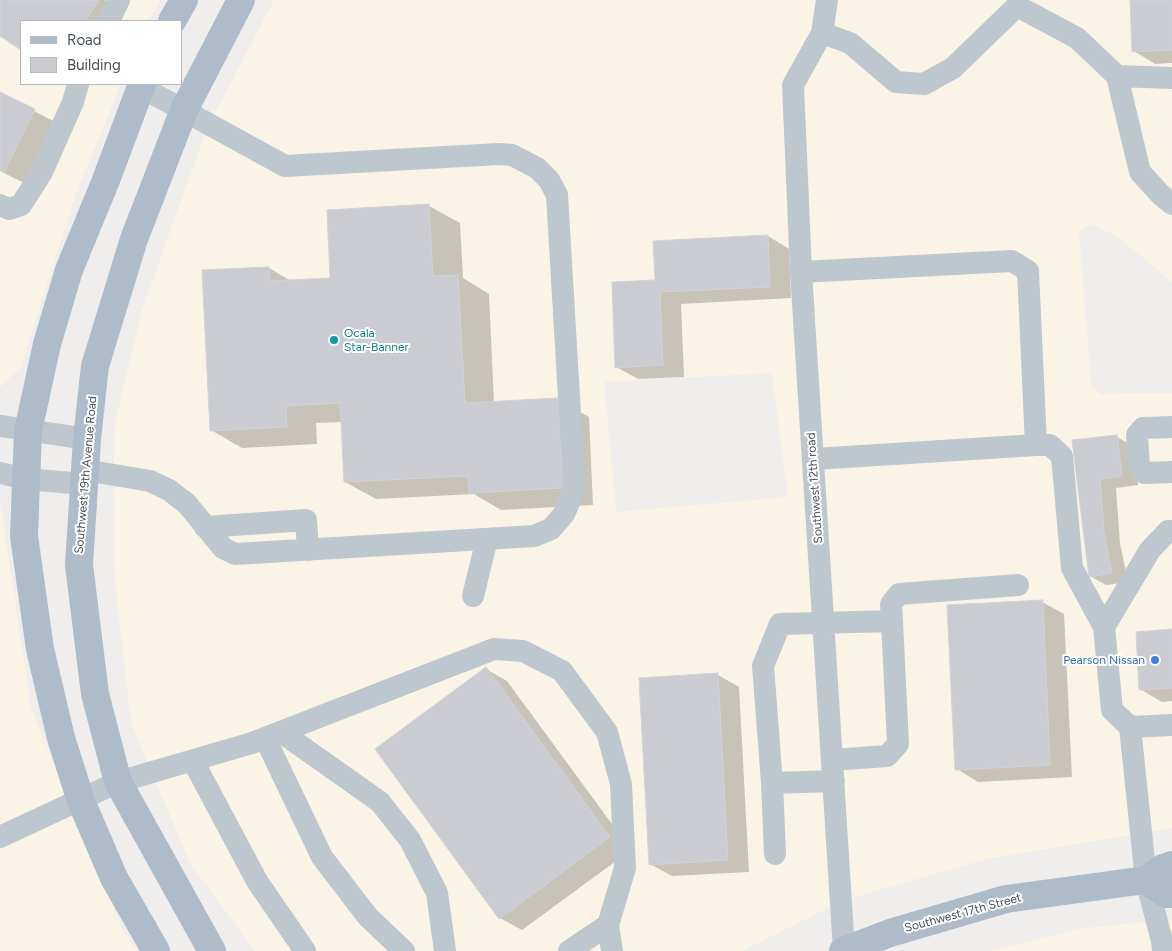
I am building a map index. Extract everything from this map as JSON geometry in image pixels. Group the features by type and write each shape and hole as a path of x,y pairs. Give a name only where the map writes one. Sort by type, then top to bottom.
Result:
{"main road":[{"path":"173,20 184,0"},
{"name":"Southwest 19th Avenue Road","path":"212,951 118,782 95,694 79,565 87,439 95,366 134,239 184,110 241,0"},
{"path":"141,85 106,180 69,270 47,344 28,431 13,476 24,536 40,649 61,738 81,801 114,878 156,951"},
{"name":"Southwest 17th Street","path":"843,951 890,932 1006,899 1146,880 1163,868 1172,865"},
{"path":"1146,880 1166,894 1172,894"}],"street":[{"path":"109,20 119,0"},
{"path":"827,0 822,33 850,43 896,82 924,84 953,68 1017,6 1077,38 1117,76 1140,172 1172,204"},
{"name":"Southwest 12th road","path":"822,33 793,85 801,272 843,951"},
{"path":"1117,76 1172,78"},
{"path":"0,205 9,209 21,205 42,172 73,102 77,85"},
{"path":"13,476 84,477 150,481 169,490 186,504 224,548 235,554 534,536 551,529 564,514 571,498 574,481 557,195 549,180 538,168 512,156 499,154 286,166 141,85"},
{"path":"801,272 1012,261 1028,271 1036,445"},
{"path":"0,426 87,439"},
{"path":"1172,427 1143,428 1138,434 1139,466 1145,473 1172,472"},
{"path":"814,459 1036,445 1050,445 1062,456 1072,568 1104,626 1112,710 1130,727 1146,880 1163,951"},
{"path":"206,527 306,520 308,550"},
{"path":"1104,626 1150,550 1168,532 1172,531"},
{"path":"473,596 487,539"},
{"path":"772,783 833,771 887,756 898,744 891,604 899,594 1018,585"},
{"path":"775,854 764,666 780,624 892,620"},
{"path":"0,837 81,801 118,782 273,735 494,649 523,651 562,671 607,732 621,784 625,868 608,925 612,951"},
{"path":"1130,727 1172,724"},
{"path":"273,735 322,857 368,917 404,951"},
{"path":"273,735 380,802 410,840 437,893 445,951"},
{"path":"192,761 257,880 305,951"},
{"path":"569,951 608,925"}],"shaded area":[{"path":"0,0 160,0 149,20 20,20 20,85 121,85 76,193 21,367 0,387"},
{"path":"274,0 1172,0 1172,282 1118,237 1091,224 1079,232 1091,386 1101,394 1172,393 1172,828 987,859 844,900 742,951 255,951 190,863 131,723 114,572 114,427 142,310 206,131","holes":["772,373 788,497 616,512 604,382"]},
{"path":"0,501 31,708 125,935 137,951 0,951"},
{"path":"1172,920 1172,951 990,951 1084,928"}],"building":[{"path":"0,0 99,0 86,20 20,20 20,49 0,36"},
{"path":"1130,0 1172,0 1172,50 1132,52"},
{"path":"0,92 35,109 4,172 0,171"},
{"name":"Ocala Star-Banner","path":"429,204 433,276 458,275 465,403 558,398 563,488 469,493 468,476 344,482 340,403 286,406 287,427 210,431 202,270 269,267 270,281 330,278 327,210"},
{"path":"768,235 770,287 660,292 663,365 615,368 612,282 655,280 653,241"},
{"path":"1117,435 1122,476 1100,479 1104,532 1112,573 1089,577 1072,440"},
{"path":"1043,600 1050,765 955,770 947,605"},
{"name":"Pearson Nissan","path":"1172,629 1172,688 1139,690 1136,632"},
{"path":"486,667 610,837 499,919 375,749"},
{"path":"718,673 728,860 649,865 639,678"}],"place":[{"name":"Ocala Star-Banner","path":"334,340"},
{"name":"Pearson Nissan","path":"1155,660"}]}
